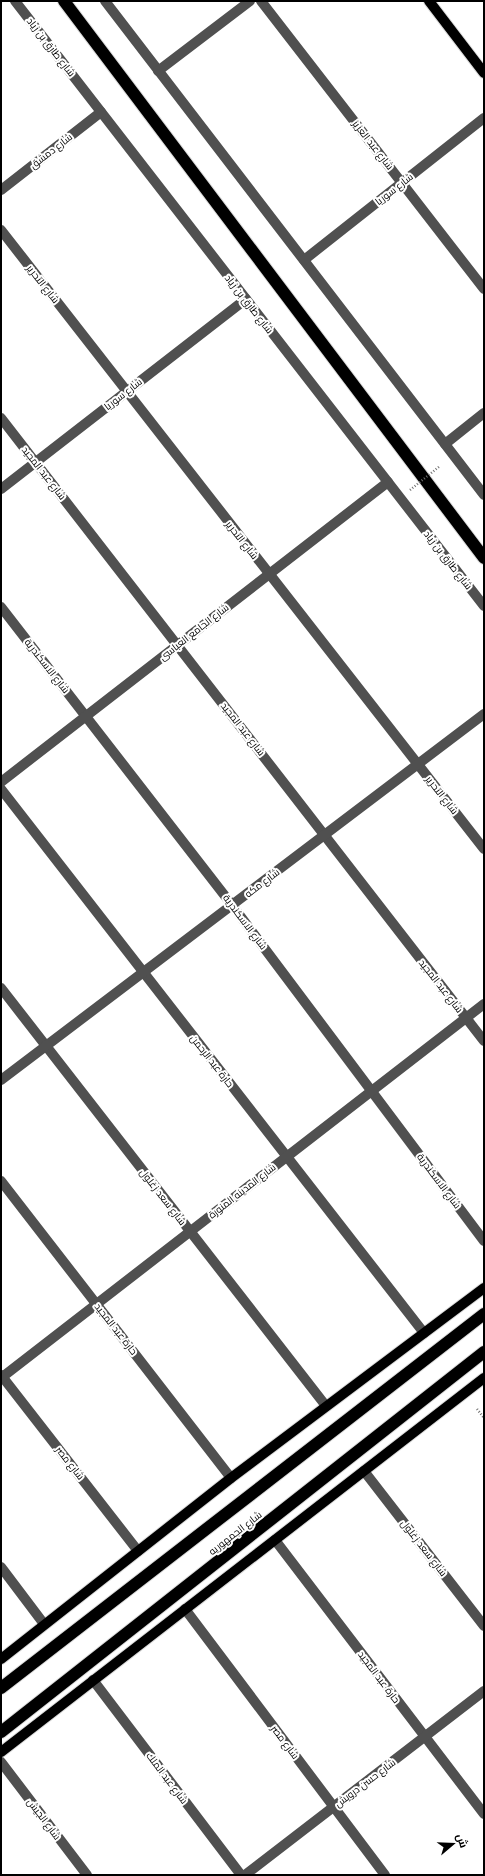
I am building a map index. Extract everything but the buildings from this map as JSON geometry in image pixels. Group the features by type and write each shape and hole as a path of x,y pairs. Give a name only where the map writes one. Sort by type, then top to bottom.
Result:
{"highway":[{"path":"64,1 484,558"},
{"name":"شارع الجمهوريه","path":"1,1688 484,1314"},
{"name":"شارع الجمهوريه","path":"1,1732 484,1352"}],"main road":[{"path":"429,1 484,73"},
{"path":"1,1659 231,1478 484,1288"},
{"path":"1,1752 484,1378"}],"street":[{"name":"شارع طارق بن زياد","path":"15,1 484,606"},
{"path":"105,1 484,495"},
{"path":"158,71 250,1"},
{"name":"شارع عبد العزيز","path":"261,1 484,289"},
{"name":"شارع دمشق","path":"1,190 101,112"},
{"name":"شارع سوريا","path":"304,260 484,118"},
{"name":"شارع التحرير","path":"1,230 484,849"},
{"name":"شارع سوريا","path":"1,489 246,299"},
{"path":"445,444 484,413"},
{"name":"شارع عبد المجيد","path":"1,418 484,1041"},
{"name":"شارع الجامع العباسى","path":"1,782 388,482"},
{"name":"شارع الاسكندرية","path":"1,607 232,905 484,1241"},
{"name":"شارع مكه","path":"1,1080 484,714"},
{"name":"حارة عبد الرحمن","path":"1,789 424,1333"},
{"name":"شارع سعد زغلول","path":"1,988 326,1406"},
{"name":"شارع المدينه المنورة","path":"2,1377 484,1004"},
{"name":"حارة عبد المجيد","path":"1,1181 231,1478"},
{"name":"شارع مصر","path":"2,1377 138,1551"},
{"name":"شارع سعد زغلول","path":"364,1471 484,1626"},
{"name":"حارة عبد المجيد","path":"275,1540 484,1814"},
{"path":"1,1567 44,1624"},
{"name":"شارع مصر","path":"185,1609 385,1875"},
{"name":"شارع عبد الملك","path":"93,1680 241,1875"},
{"name":"شارع حسن درويش","path":"245,1875 484,1691"},
{"name":"شارع الجيش","path":"1,1762 87,1875"}],"path":[{"path":"410,490 440,466"}]}
